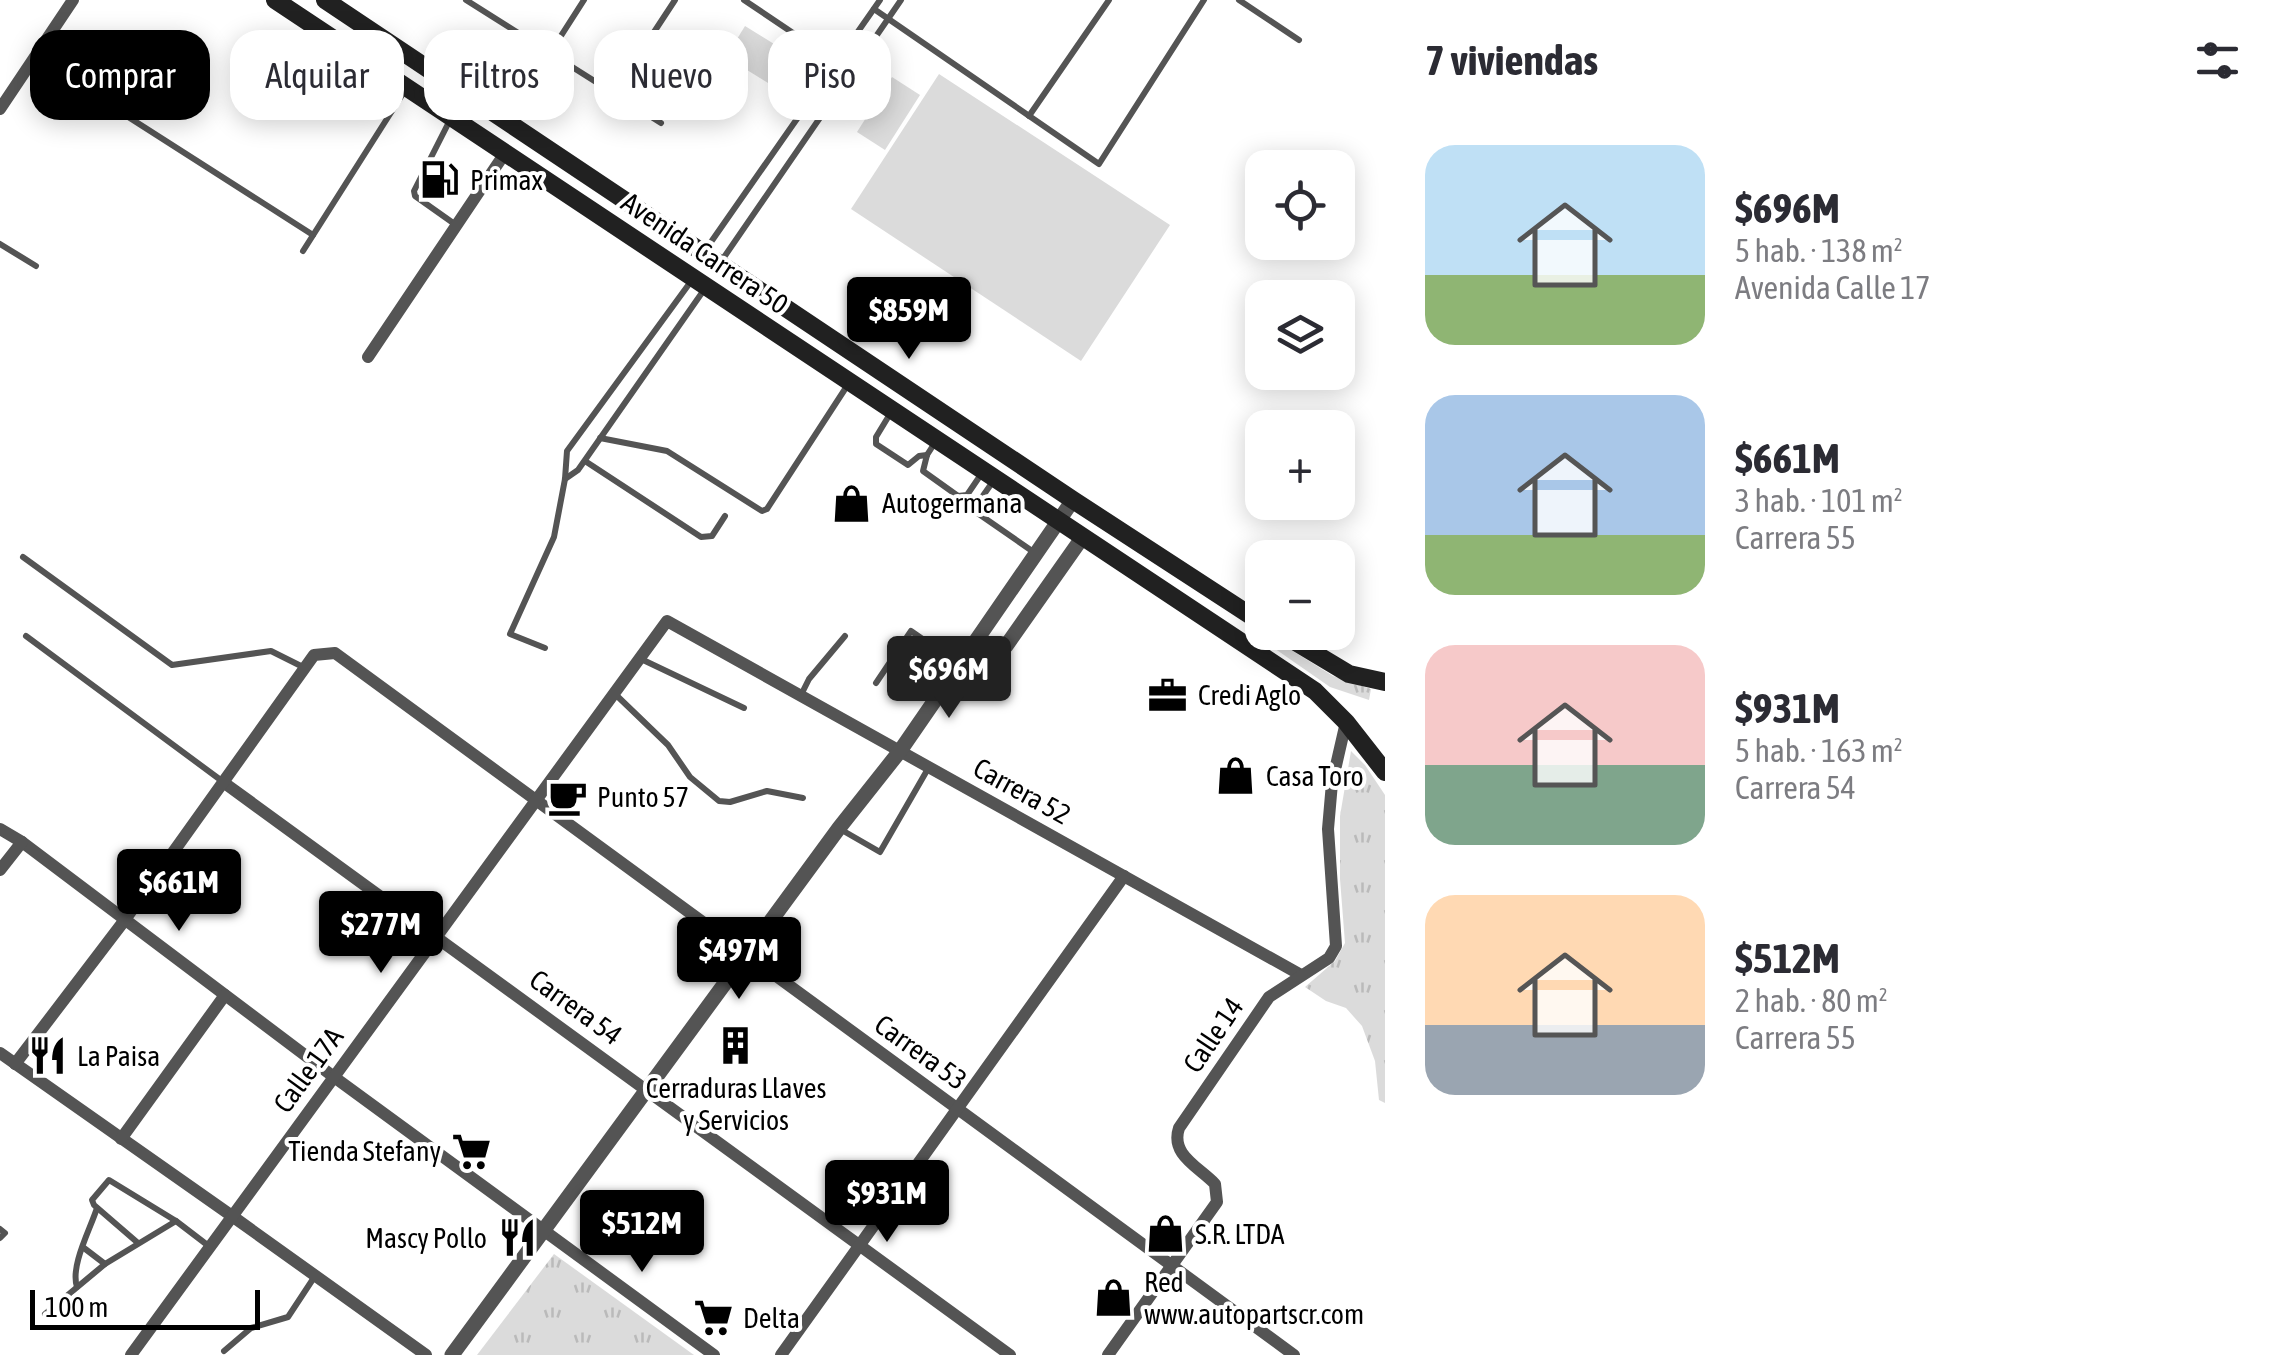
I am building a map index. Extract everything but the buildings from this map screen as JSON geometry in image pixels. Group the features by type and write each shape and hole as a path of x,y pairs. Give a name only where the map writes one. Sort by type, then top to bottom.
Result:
{"main road":[{"name":"Avenida Carrera 50","path":"275,0 424,99"},
{"name":"Avenida Carrera 50","path":"325,0 1073,500 1245,624"},
{"name":"Avenida Carrera 50","path":"456,120 892,411 931,448 989,476 1232,637 1245,633"},
{"name":"Avenida Carrera 50","path":"1274,650 1346,722 1385,772"},
{"path":"1308,650 1341,670 1385,682"}],"street":[{"path":"54,30 70,4"},
{"path":"0,109 30,67"},
{"path":"368,357 505,153"},
{"path":"452,1355 838,828 900,751 1073,500"},
{"path":"960,665 991,656 1006,646 1082,538"},
{"name":"Calle 17A","path":"130,1355 667,621"},
{"name":"Carrera 52","path":"667,621 1300,975"},
{"name":"Carrera 53","path":"305,668 314,655 335,653 1294,1355"},
{"path":"15,1064 124,921 305,668"},
{"name":"Calle 14","path":"1108,1355 1214,1208 1218,1196 1211,1180 1179,1151 1177,1134 1269,997 1329,958 1336,946 1328,829 1332,782 1346,722"},
{"name":"Carrera 54","path":"222,782 1010,1355"},
{"path":"0,829 714,1355"},
{"path":"0,870 22,842"},
{"path":"781,1355 1124,876"},
{"path":"121,1139 225,995"},
{"path":"0,1053 426,1355"}],"lane":[{"path":"56,0 70,4"},
{"path":"466,0 514,30"},
{"path":"565,30 584,0"},
{"path":"655,30 675,0"},
{"path":"744,0 789,30"},
{"path":"859,30 880,0"},
{"path":"880,30 901,0"},
{"path":"1029,116 1109,0"},
{"path":"874,9 1099,164 1204,0"},
{"path":"1239,0 1299,40"},
{"path":"0,81 14,90"},
{"path":"303,251 407,88"},
{"path":"133,120 313,235"},
{"path":"450,120 414,192 457,225"},
{"path":"656,120 661,123"},
{"path":"711,258 800,120"},
{"path":"711,258 815,120"},
{"path":"0,244 36,266"},
{"path":"566,479 585,461 700,283"},
{"path":"545,648 510,634 547,558 566,479 567,451 700,283"},
{"path":"600,438 667,451 762,512 848,382"},
{"path":"892,411 876,437 876,444 908,464 931,448"},
{"path":"931,448 923,468 926,474 961,497 989,476"},
{"path":"585,461 701,537 712,536 726,516"},
{"path":"989,476 974,510 1036,554"},
{"path":"23,556 172,665 271,652 305,668"},
{"path":"876,683 912,631 960,665"},
{"path":"1232,637 1245,633"},
{"name":"Carrera 54","path":"26,636 222,782"},
{"path":"800,696 808,680 845,636"},
{"path":"639,659 744,708"},
{"path":"614,693 672,751 690,778 720,801 730,802 767,791 802,798"},
{"path":"838,828 880,852 928,767"},
{"path":"138,1243 92,1200 108,1180 176,1220 210,1247"},
{"path":"78,1287 74,1276 97,1208"},
{"path":"46,1314 105,1264 176,1220"},
{"path":"0,1229 5,1233 0,1238"},
{"path":"84,1248 105,1264"},
{"path":"224,1350 251,1328 288,1317 315,1276"}],"green space":[{"path":"745,26 768,40 768,83 748,71 748,30 743,30"},
{"path":"939,74 1170,225 1081,361 851,209"},
{"path":"891,79 920,95 885,150 857,132 865,120 891,120"},
{"path":"1277,650 1291,650 1333,676 1371,689 1369,700 1330,687"},
{"path":"1351,751 1385,795 1385,1103 1379,1100 1375,1061 1362,1026 1346,1008 1305,987 1335,961 1345,943 1340,816"},
{"path":"554,1254 694,1355 477,1355"}],"place":[{"name":"Primax","path":"440,180"},
{"name":"Autogermana","path":"852,503"},
{"name":"Credi Aglo","path":"1168,695"},
{"name":"Casa Toro","path":"1236,776"},
{"name":"Punto 57","path":"567,797"},
{"name":"Cerraduras Llaves y Servicios","path":"736,1045"},
{"name":"La Paisa","path":"47,1056"},
{"name":"Tienda Stefany","path":"471,1151"},
{"name":"S.R. LTDA","path":"1165,1234"},
{"name":"Mascy Pollo","path":"517,1238"},
{"name":"Red www.autopartscr.com","path":"1114,1298"},
{"name":"Delta","path":"713,1318"}]}
